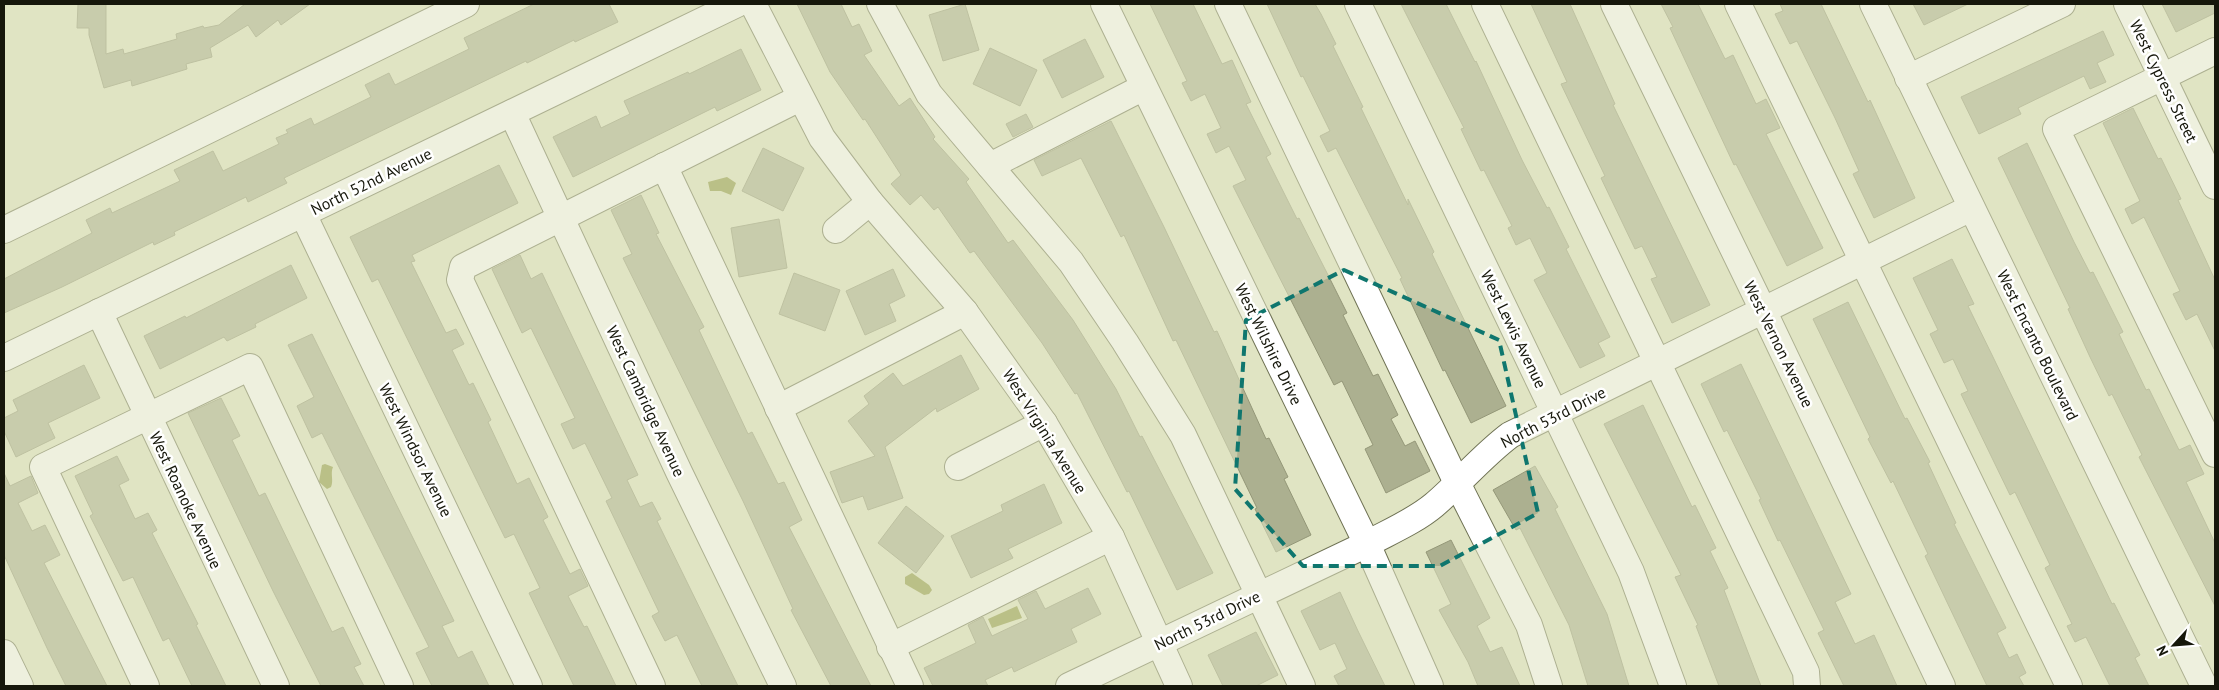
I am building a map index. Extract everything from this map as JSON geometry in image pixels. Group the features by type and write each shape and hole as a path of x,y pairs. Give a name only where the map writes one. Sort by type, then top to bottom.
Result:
{"street":[{"path":"4,230 466,4"},
{"name":"North 52nd Avenue","path":"4,358 737,4"},
{"name":"West Virginia Avenue","path":"753,4 822,138 870,202 965,312 1044,423 1111,537 1179,686"},
{"path":"880,4 930,94 1071,262 1125,342 1182,435 1302,686"},
{"name":"West Wilshire Drive","path":"1104,4 1367,544 1430,686"},
{"path":"1228,4 1457,484 1529,625 1549,686"},
{"name":"West Lewis Avenue","path":"1358,4 1631,572 1674,686"},
{"path":"1485,4 1806,672 1808,686"},
{"name":"West Vernon Avenue","path":"1614,4 1763,310 1942,686"},
{"path":"1738,4 2069,686"},
{"name":"West Encanto Boulevard","path":"1872,4 2204,686"},
{"path":"1908,78 2062,4"},
{"name":"West Cypress Street","path":"2127,4 2215,186"},
{"path":"2215,51 2056,129 2215,454"},
{"path":"990,166 1144,87"},
{"path":"652,686 460,280 463,267 800,98"},
{"name":"West Cambridge Avenue","path":"512,113 783,686"},
{"path":"664,166 910,686"},
{"path":"836,230 870,202"},
{"name":"North 53rd Drive","path":"1069,686 1367,544 1433,506 1490,450 1510,435 1659,364 1763,310 1971,208"},
{"name":"West Windsor Avenue","path":"303,214 529,686"},
{"name":"West Roanoke Avenue","path":"99,312 276,686"},
{"path":"778,408 965,312"},
{"path":"146,686 43,467 250,367 400,686"},
{"path":"958,467 1044,423"},
{"path":"890,647 1111,537"},
{"path":"4,653 20,686"}],"highlighted area":[{"path":"1344,270 1499,340 1538,513 1440,566 1303,566 1235,489 1246,320"}],"shaded area":[{"path":"727,177 736,183 731,195 721,191 710,191 708,182"},
{"path":"325,464 333,467 332,484 327,489 319,482 322,465"},
{"path":"912,573 929,585 932,590 929,594 924,595 905,584 905,577"},
{"path":"1017,606 1022,618 992,628 988,619"}],"building":[{"path":"78,4 106,4 106,54 123,49 124,54 177,39 176,34 203,26 204,28 219,25 245,4 310,4 281,25 278,20 256,37 248,25 210,48 212,57 186,64 187,69 132,86 131,80 104,88 89,35 89,28 77,28"},
{"path":"534,4 609,4 618,22 575,42 574,40 527,63 526,61 284,178 287,183 248,202 246,197 174,232 175,235 154,245 153,242 4,313 4,279 92,233 86,220 110,208 112,213 180,181 174,170 213,151 223,171 279,144 276,138 288,133 286,130 311,118 314,125 371,97 365,85 389,73 395,85 469,49 464,38"},
{"path":"797,4 841,4 852,27 859,24 872,51 864,55 899,106 910,98 935,137 933,139 969,179 966,182 1008,243 1013,240 1073,320 1116,389 1213,573 1177,590 1129,491 1127,492 1077,393 1075,394 1042,343 974,251 970,253 938,207 934,210 921,195 910,205 891,184 901,175 865,119 863,120 830,72"},
{"path":"965,4 979,50 943,61 929,15"},
{"path":"1150,4 1193,4 1222,64 1232,60 1251,102 1246,104 1271,154 1266,157 1347,313 1343,315 1373,376 1378,374 1398,415 1391,419 1405,446 1415,441 1430,471 1386,493 1365,449 1373,445 1342,381 1334,385 1233,186 1246,180 1229,146 1216,153 1207,134 1221,128 1205,94 1191,101 1182,83 1187,81"},
{"path":"1267,4 1315,4 1321,14 1336,44 1333,46 1363,107 1361,108 1408,205 1408,199 1434,252 1432,254 1506,406 1471,423 1445,370 1443,371 1400,279 1402,278 1336,148 1328,152 1320,136 1330,131 1303,76 1301,77"},
{"path":"1401,4 1446,4 1476,61 1522,160 1569,247 1566,249 1610,337 1598,343 1605,356 1580,368 1534,280 1547,273 1530,238 1516,245 1508,228 1512,226 1484,170 1481,171 1461,129 1464,128"},
{"path":"1531,4 1570,4 1615,104 1613,105 1710,305 1672,323 1651,279 1657,277 1642,246 1635,249 1601,178 1605,176 1561,84 1567,82"},
{"path":"1661,4 1698,4 1725,59 1733,55 1756,104 1766,99 1780,128 1766,134 1823,248 1787,266 1736,164 1734,165 1670,28 1673,27"},
{"path":"1780,4 1821,4 1868,102 1870,100 1915,198 1874,218 1853,174 1859,171 1835,118 1797,41 1790,44 1775,14 1783,11"},
{"path":"1913,4 1968,4 1924,25"},
{"path":"2162,4 2215,4 2215,13 2176,32"},
{"path":"2103,31 2114,55 2097,63 2106,82 2090,89 2084,76 2018,108 2021,114 1979,134 1961,97"},
{"path":"1085,39 1104,77 1062,98 1043,60"},
{"path":"990,48 1037,70 1020,106 973,84"},
{"path":"741,49 761,90 717,111 715,107 573,177 553,137 596,116 601,128 630,114 624,101 688,72 689,74"},
{"path":"2133,108 2158,159 2161,158 2181,199 2178,200 2215,280 2215,351 2197,314 2186,320 2173,294 2180,291 2144,217 2132,224 2125,209 2140,201 2103,123"},
{"path":"1026,114 1033,127 1013,137 1006,124"},
{"path":"1111,121 1214,332 1217,331 1266,439 1269,438 1288,477 1284,479 1311,535 1276,552 1255,509 1257,508 1176,340 1173,341 1124,235 1121,237 1081,158 1042,176 1034,160"},
{"path":"2027,143 2074,242 2090,273 2093,272 2123,332 2119,334 2146,390 2149,389 2179,450 2190,445 2204,474 2186,482 2215,543 2215,606 2139,457 2142,455 2112,394 2109,396 2090,357 2068,309 2070,308 1998,158"},
{"path":"763,148 804,168 783,211 742,191"},
{"path":"499,165 518,203 412,255 415,261 411,262 446,333 456,329 464,344 452,350 469,385 473,383 491,420 488,422 517,484 529,478 548,517 543,520 570,574 580,569 588,586 568,596 584,627 587,626 616,686 574,686 529,593 540,588 514,534 505,538 378,279 372,282 350,237"},
{"path":"641,195 659,233 656,234 704,327 699,330 748,434 752,432 778,484 784,482 802,520 789,527 871,686 831,686 791,610 793,609 743,501 623,258 632,254 611,210"},
{"path":"779,219 787,268 739,277 731,228"},
{"path":"520,255 531,279 542,273 638,475 627,480 640,507 652,502 661,519 657,521 738,686 702,686 677,635 665,641 652,616 659,612 606,501 612,498 585,443 573,449 561,424 575,418 531,328 522,333 492,269"},
{"path":"1952,259 1974,304 1968,306 2112,604 2114,603 2140,655 2135,658 2149,686 2110,686 2086,637 2075,642 2067,626 2072,624 2045,568 2050,565 2015,492 2010,495 1961,394 1968,391 1953,359 1944,363 1930,334 1938,330 1913,278"},
{"path":"291,265 307,298 255,324 256,327 227,341 224,337 160,369 144,336 185,316 186,318"},
{"path":"893,269 905,296 889,304 896,321 865,335 846,291"},
{"path":"794,273 840,290 825,331 779,314"},
{"path":"1848,302 1905,419 1907,418 1930,462 1928,463 1956,523 1954,524 2006,628 1997,633 2009,658 2017,654 2026,673 2019,677 2024,686 1987,686 1925,556 1928,554 1893,481 1891,483 1868,439 1870,437 1813,319"},
{"path":"312,334 454,621 442,626 458,658 472,651 489,686 432,686 416,653 429,647 322,433 312,438 297,406 314,397 288,345"},
{"path":"961,355 979,389 937,412 936,408 885,447 903,498 868,510 863,496 842,503 830,472 875,456 848,421 869,404 864,396 893,373 903,386"},
{"path":"1741,364 1851,594 1835,602 1855,644 1874,635 1897,686 1844,686 1818,633 1824,630 1780,540 1778,541 1759,500 1761,499 1727,430 1724,432 1701,384"},
{"path":"84,365 100,398 48,423 55,438 16,457 4,431 4,418 18,411 13,400"},
{"path":"221,398 240,436 232,440 259,496 265,493 332,632 343,627 361,664 354,667 364,686 321,686 273,591 188,413"},
{"path":"1643,405 1692,507 1695,505 1716,548 1710,551 1728,588 1724,590 1761,686 1719,686 1696,626 1698,625 1675,577 1681,575 1604,424"},
{"path":"117,456 129,480 119,485 135,519 148,513 157,530 152,533 198,624 196,625 226,686 192,686 169,638 163,641 133,577 123,581 90,516 93,514 75,476"},
{"path":"1535,466 1558,507 1555,509 1607,614 1629,686 1588,686 1569,625 1520,528 1516,530 1493,490"},
{"path":"4,473 10,486 31,476 38,493 18,503 32,531 45,525 60,555 44,563 107,686 66,686 47,648 4,555"},
{"path":"1044,484 1062,523 1008,549 1013,558 971,578 951,536 1003,511 1001,505"},
{"path":"906,506 944,536 916,573 878,543"},
{"path":"1451,540 1490,618 1477,626 1490,652 1502,647 1520,686 1478,686 1468,662 1439,610 1451,604 1426,552"},
{"path":"1088,588 1101,614 1071,629 1077,642 1014,672 1012,667 985,680 988,686 933,686 924,668 976,643 968,625 983,617 992,636 1028,619 1018,600 1036,591 1045,609"},
{"path":"1340,592 1385,686 1339,686 1334,676 1347,669 1335,643 1320,650 1301,611"},
{"path":"1256,632 1278,675 1256,686 1223,686 1208,655"}]}
